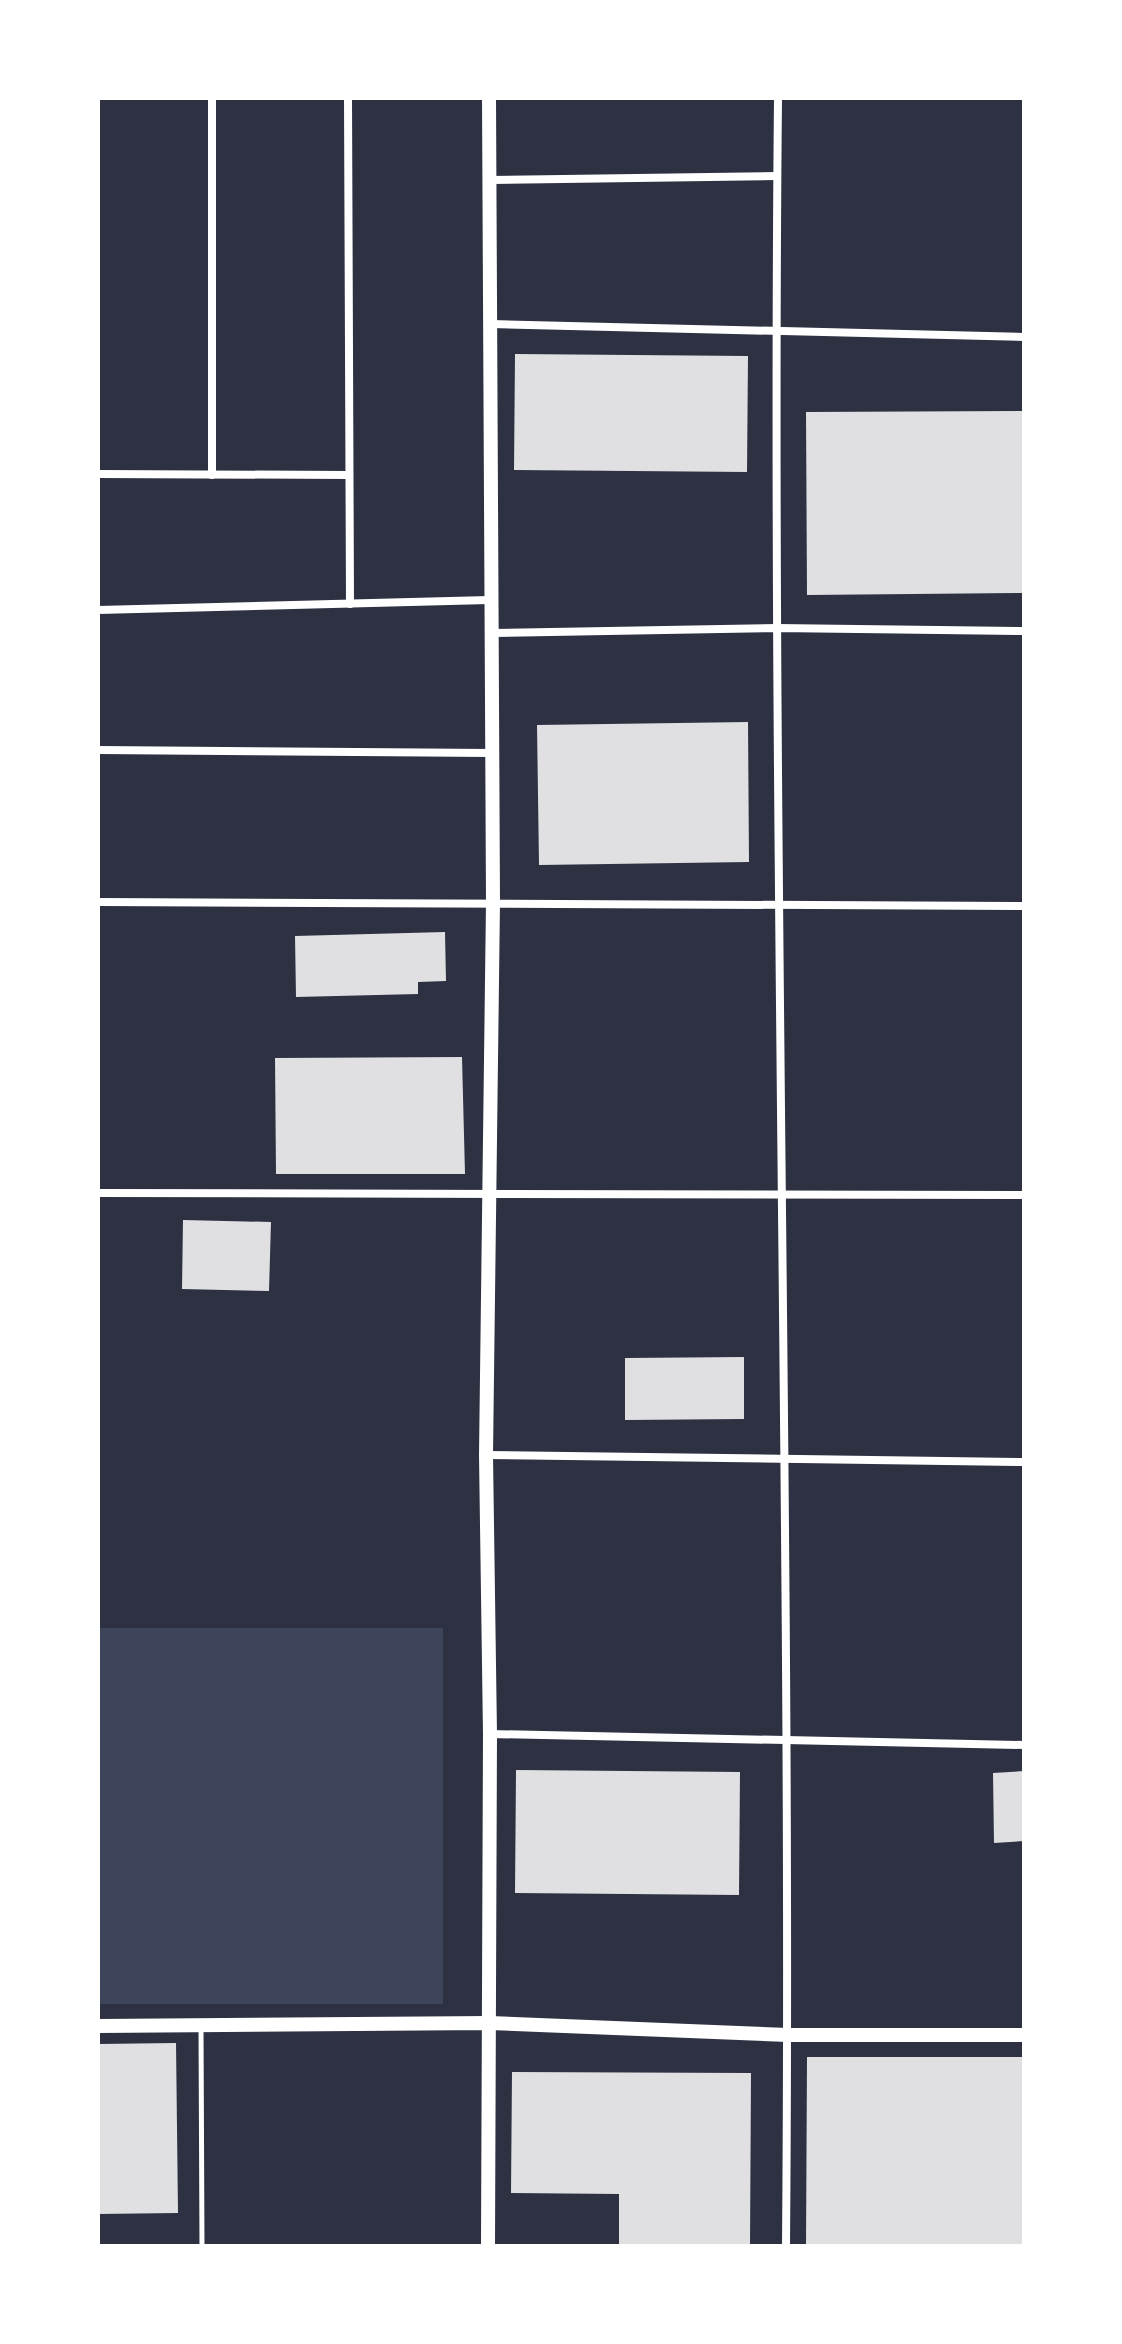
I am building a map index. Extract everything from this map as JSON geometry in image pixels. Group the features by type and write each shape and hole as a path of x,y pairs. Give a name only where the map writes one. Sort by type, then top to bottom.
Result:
{"street":[{"path":"212,98 212,475"},
{"path":"348,98 350,604"},
{"path":"488,2246 490,1734 486,1455 493,902 489,600 489,98"},
{"path":"778,98 777,628 785,1457 786,2246"},
{"path":"490,180 777,176"},
{"path":"491,324 1024,337"},
{"path":"98,474 349,475"},
{"path":"98,610 489,600"},
{"path":"490,633 777,628 1024,631"},
{"path":"98,750 492,753"},
{"path":"98,902 1024,906"},
{"path":"98,1193 1024,1195"},
{"path":"486,1455 1024,1462"},
{"path":"490,1734 1024,1745"},
{"path":"98,2026 489,2023 788,2035 1024,2035"}],"lane":[{"path":"201,2025 202,2246"}],"shaded area":[{"path":"98,1628 443,1628 443,2004 98,2004"}],"building":[{"path":"515,354 748,356 747,472 514,470"},
{"path":"1022,411 1024,593 807,595 806,412"},
{"path":"748,722 749,862 539,865 537,725"},
{"path":"445,932 446,981 418,982 418,994 296,997 295,936"},
{"path":"462,1057 465,1174 276,1174 275,1058"},
{"path":"183,1220 271,1222 269,1291 182,1289"},
{"path":"744,1357 744,1419 625,1420 625,1358"},
{"path":"516,1770 740,1772 739,1895 515,1893"},
{"path":"1024,1771 1024,1841 994,1843 993,1773"},
{"path":"176,2043 178,2213 98,2214 98,2044"},
{"path":"807,2057 1024,2057 1024,2246 806,2246"},
{"path":"512,2072 751,2073 750,2246 619,2246 619,2194 511,2193"}]}
